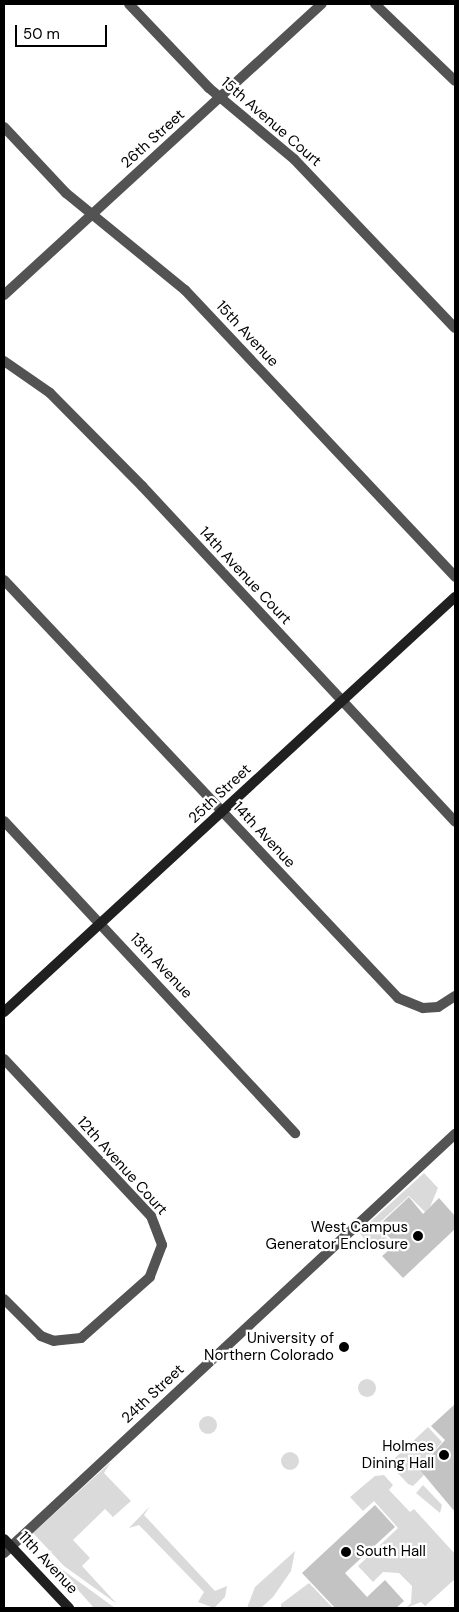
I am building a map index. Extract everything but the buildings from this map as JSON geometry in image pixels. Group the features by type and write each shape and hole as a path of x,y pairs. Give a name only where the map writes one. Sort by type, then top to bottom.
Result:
{"street":[{"name":"15th Avenue Court","path":"130,4 220,98 294,158 455,328"},
{"name":"26th Street","path":"4,295 322,4"},
{"path":"374,4 455,81"},
{"name":"15th Avenue","path":"4,127 92,215 185,290 455,577"},
{"name":"14th Avenue Court","path":"4,360 50,393 116,460 455,822"},
{"name":"14th Avenue","path":"4,580 398,998 423,1008 438,1007 455,996"},
{"name":"25th Street","path":"4,1012 455,597"},
{"name":"13th Avenue","path":"4,821 295,1133"},
{"name":"12th Avenue Court","path":"4,1059 158,1229 162,1245 158,1266 124,1303 87,1335 54,1341 29,1326 4,1299"},
{"name":"24th Street","path":"7,1550 455,1134"},
{"name":"11th Avenue","path":"4,1538 7,1550 70,1608"}],"shaded area":[{"path":"424,1173 438,1188 430,1207 425,1212 409,1196 376,1226 391,1243 371,1248 359,1232"},
{"path":"367,1379 373,1382 376,1388 373,1394 367,1397 361,1394 358,1388 361,1382"},
{"path":"208,1416 214,1419 217,1425 214,1431 208,1434 202,1431 199,1425 202,1419"},
{"path":"428,1427 442,1442 419,1469 424,1475 413,1486 408,1484 392,1467 394,1459"},
{"path":"290,1452 296,1455 299,1461 296,1467 290,1470 284,1467 281,1461 284,1455"},
{"path":"111,1462 104,1473 131,1501 113,1517 105,1509 73,1540 90,1558 82,1566 117,1604 64,1566 33,1533"},
{"path":"384,1475 393,1485 389,1490 410,1512 414,1509 455,1554 455,1579 425,1606 421,1602 406,1608 411,1603 412,1586 399,1573 383,1572 373,1582 358,1566 398,1528 374,1501 363,1511 350,1497 375,1476"},
{"path":"423,1485 442,1505 440,1513 416,1493"},
{"path":"150,1506 144,1515 215,1591 227,1586 225,1597 214,1608 198,1602 204,1592 139,1525 129,1528"},
{"path":"39,1546 60,1568 115,1608 94,1608"},
{"path":"295,1551 291,1571 273,1597 261,1608 247,1608 255,1587"},
{"path":"309,1583 333,1608 281,1607 281,1604"}],"place":[{"name":"West Campus Generator Enclosure","path":"418,1236"},
{"name":"University of Northern Colorado","path":"344,1347"},
{"name":"Holmes Dining Hall","path":"444,1455"},
{"name":"South Hall","path":"346,1552"}]}
